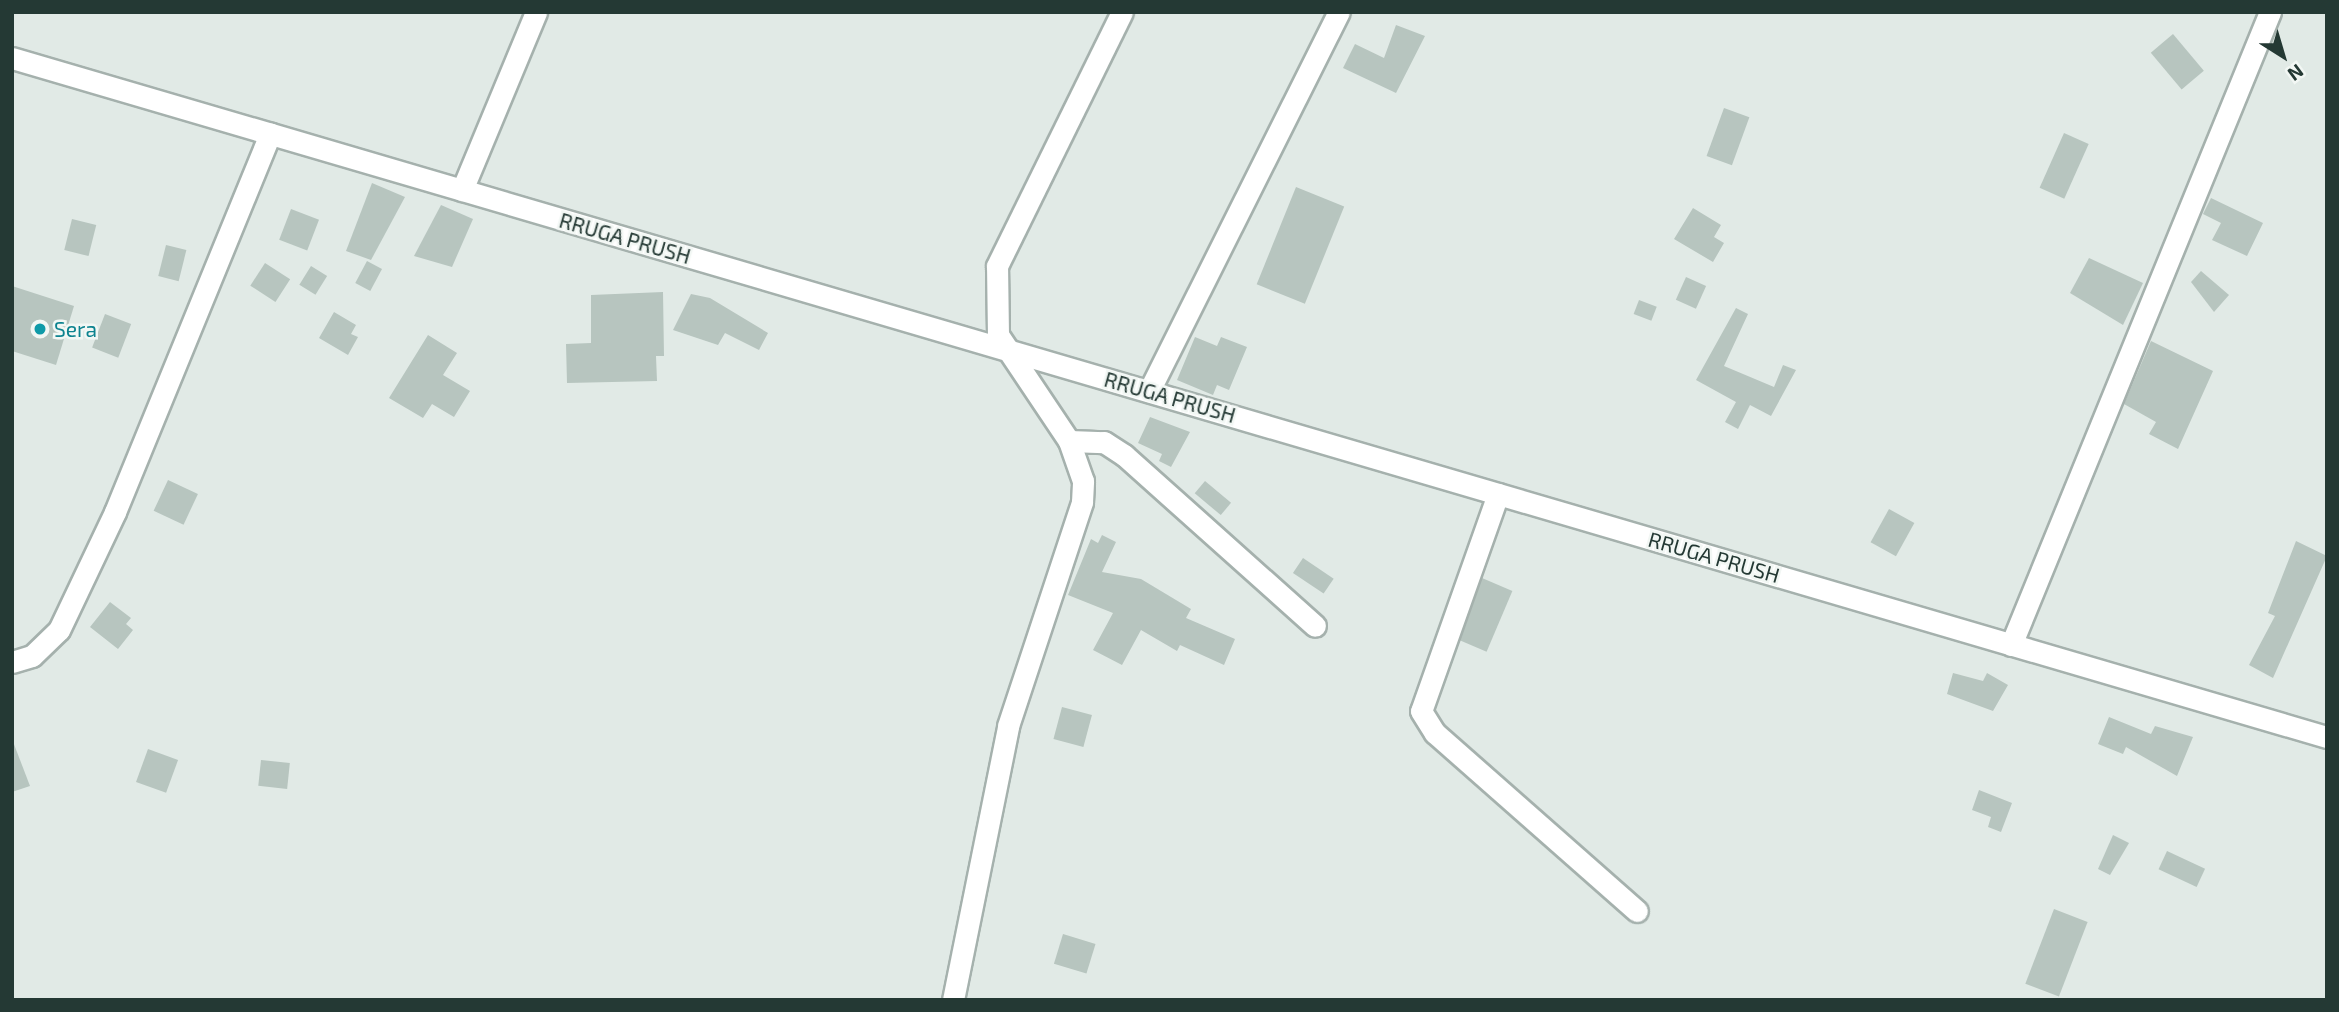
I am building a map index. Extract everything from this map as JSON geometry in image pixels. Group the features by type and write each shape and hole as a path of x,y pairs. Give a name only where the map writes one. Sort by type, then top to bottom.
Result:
{"street":[{"path":"462,190 536,12"},
{"path":"953,1000 1008,726 1082,502 1083,481 1069,441 1009,350 995,322 997,266 1122,12"},
{"path":"1149,391 1339,12"},
{"path":"2011,645 2270,12"},
{"name":"RRUGA PRUSH","path":"12,58 2327,737"},
{"path":"12,662 32,656 59,629 115,512 270,134"},
{"path":"1069,441 1104,442 1124,455 1315,626"},
{"path":"1498,494 1421,711 1435,733 1637,911"}],"building":[{"path":"1396,25 1425,36 1396,93 1343,68 1355,44 1384,58"},
{"path":"2173,34 2204,71 2182,89 2151,53"},
{"path":"1724,108 1749,117 1732,165 1707,156"},
{"path":"2064,133 2089,144 2064,199 2040,188"},
{"path":"372,183 405,197 371,260 346,251"},
{"path":"1296,187 1344,206 1305,304 1257,284"},
{"path":"2211,198 2263,223 2247,256 2212,240 2221,223 2203,214"},
{"path":"441,205 473,219 452,267 414,256"},
{"path":"1693,208 1721,225 1714,237 1724,243 1713,262 1674,239"},
{"path":"291,209 319,220 307,251 279,240"},
{"path":"72,219 96,225 89,256 64,250"},
{"path":"166,245 186,250 179,281 158,276"},
{"path":"2089,258 2143,283 2123,325 2070,293"},
{"path":"367,261 382,269 370,291 355,283"},
{"path":"265,263 290,279 275,302 250,286"},
{"path":"311,266 327,276 315,295 299,285"},
{"path":"2201,271 2229,295 2214,312 2191,282"},
{"path":"1686,277 1706,286 1696,309 1676,300"},
{"name":"Sera","path":"12,286 74,306 56,365 12,351"},
{"path":"663,292 664,356 656,356 657,381 567,383 566,344 591,343 591,295"},
{"path":"691,294 710,298 768,333 759,350 725,333 718,345 673,330"},
{"path":"1639,300 1657,307 1651,321 1634,314"},
{"path":"1736,308 1748,314 1724,366 1774,387 1783,365 1796,370 1771,416 1750,405 1738,429 1725,422 1736,402 1696,380"},
{"path":"334,312 356,325 351,334 358,337 348,355 319,338"},
{"path":"105,314 131,324 118,358 92,348"},
{"path":"428,335 457,353 443,375 470,391 454,417 432,404 423,418 389,398"},
{"path":"1195,337 1217,346 1221,337 1247,347 1229,390 1217,385 1213,395 1177,380"},
{"path":"2151,341 2213,371 2178,449 2149,434 2156,422 2124,404"},
{"path":"1150,417 1190,432 1171,467 1159,461 1162,454 1138,443"},
{"path":"168,480 198,494 184,525 154,511"},
{"path":"1205,481 1231,503 1221,515 1195,493"},
{"path":"1889,509 1914,523 1896,556 1871,542"},
{"path":"1102,535 1116,542 1102,572 1141,579 1191,609 1186,618 1235,639 1224,665 1180,645 1177,651 1141,630 1122,665 1093,650 1113,613 1068,595 1091,539 1098,543"},
{"path":"2296,541 2327,556 2273,678 2249,665 2275,616 2268,613"},
{"path":"1303,558 1334,579 1324,594 1293,573"},
{"path":"1482,578 1512,591 1487,652 1456,639"},
{"path":"110,602 131,618 126,624 133,630 118,649 90,627"},
{"path":"1953,673 1983,681 1987,673 2008,685 1993,711 1947,694"},
{"path":"1062,707 1092,715 1083,747 1053,739"},
{"path":"2109,717 2151,734 2155,726 2193,737 2177,776 2126,747 2123,754 2098,744"},
{"path":"12,739 30,786 12,792"},
{"path":"148,749 178,760 166,793 136,782"},
{"path":"261,760 290,763 287,789 258,786"},
{"path":"1979,790 2012,803 2001,832 1988,827 1991,817 1972,810"},
{"path":"2113,835 2129,843 2110,875 2098,869"},
{"path":"2167,851 2205,869 2197,887 2159,869"},
{"path":"2054,909 2088,922 2059,997 2025,984"},
{"path":"1063,934 1096,944 1086,974 1054,964"}],"place":[{"name":"Sera","path":"40,329"}]}
